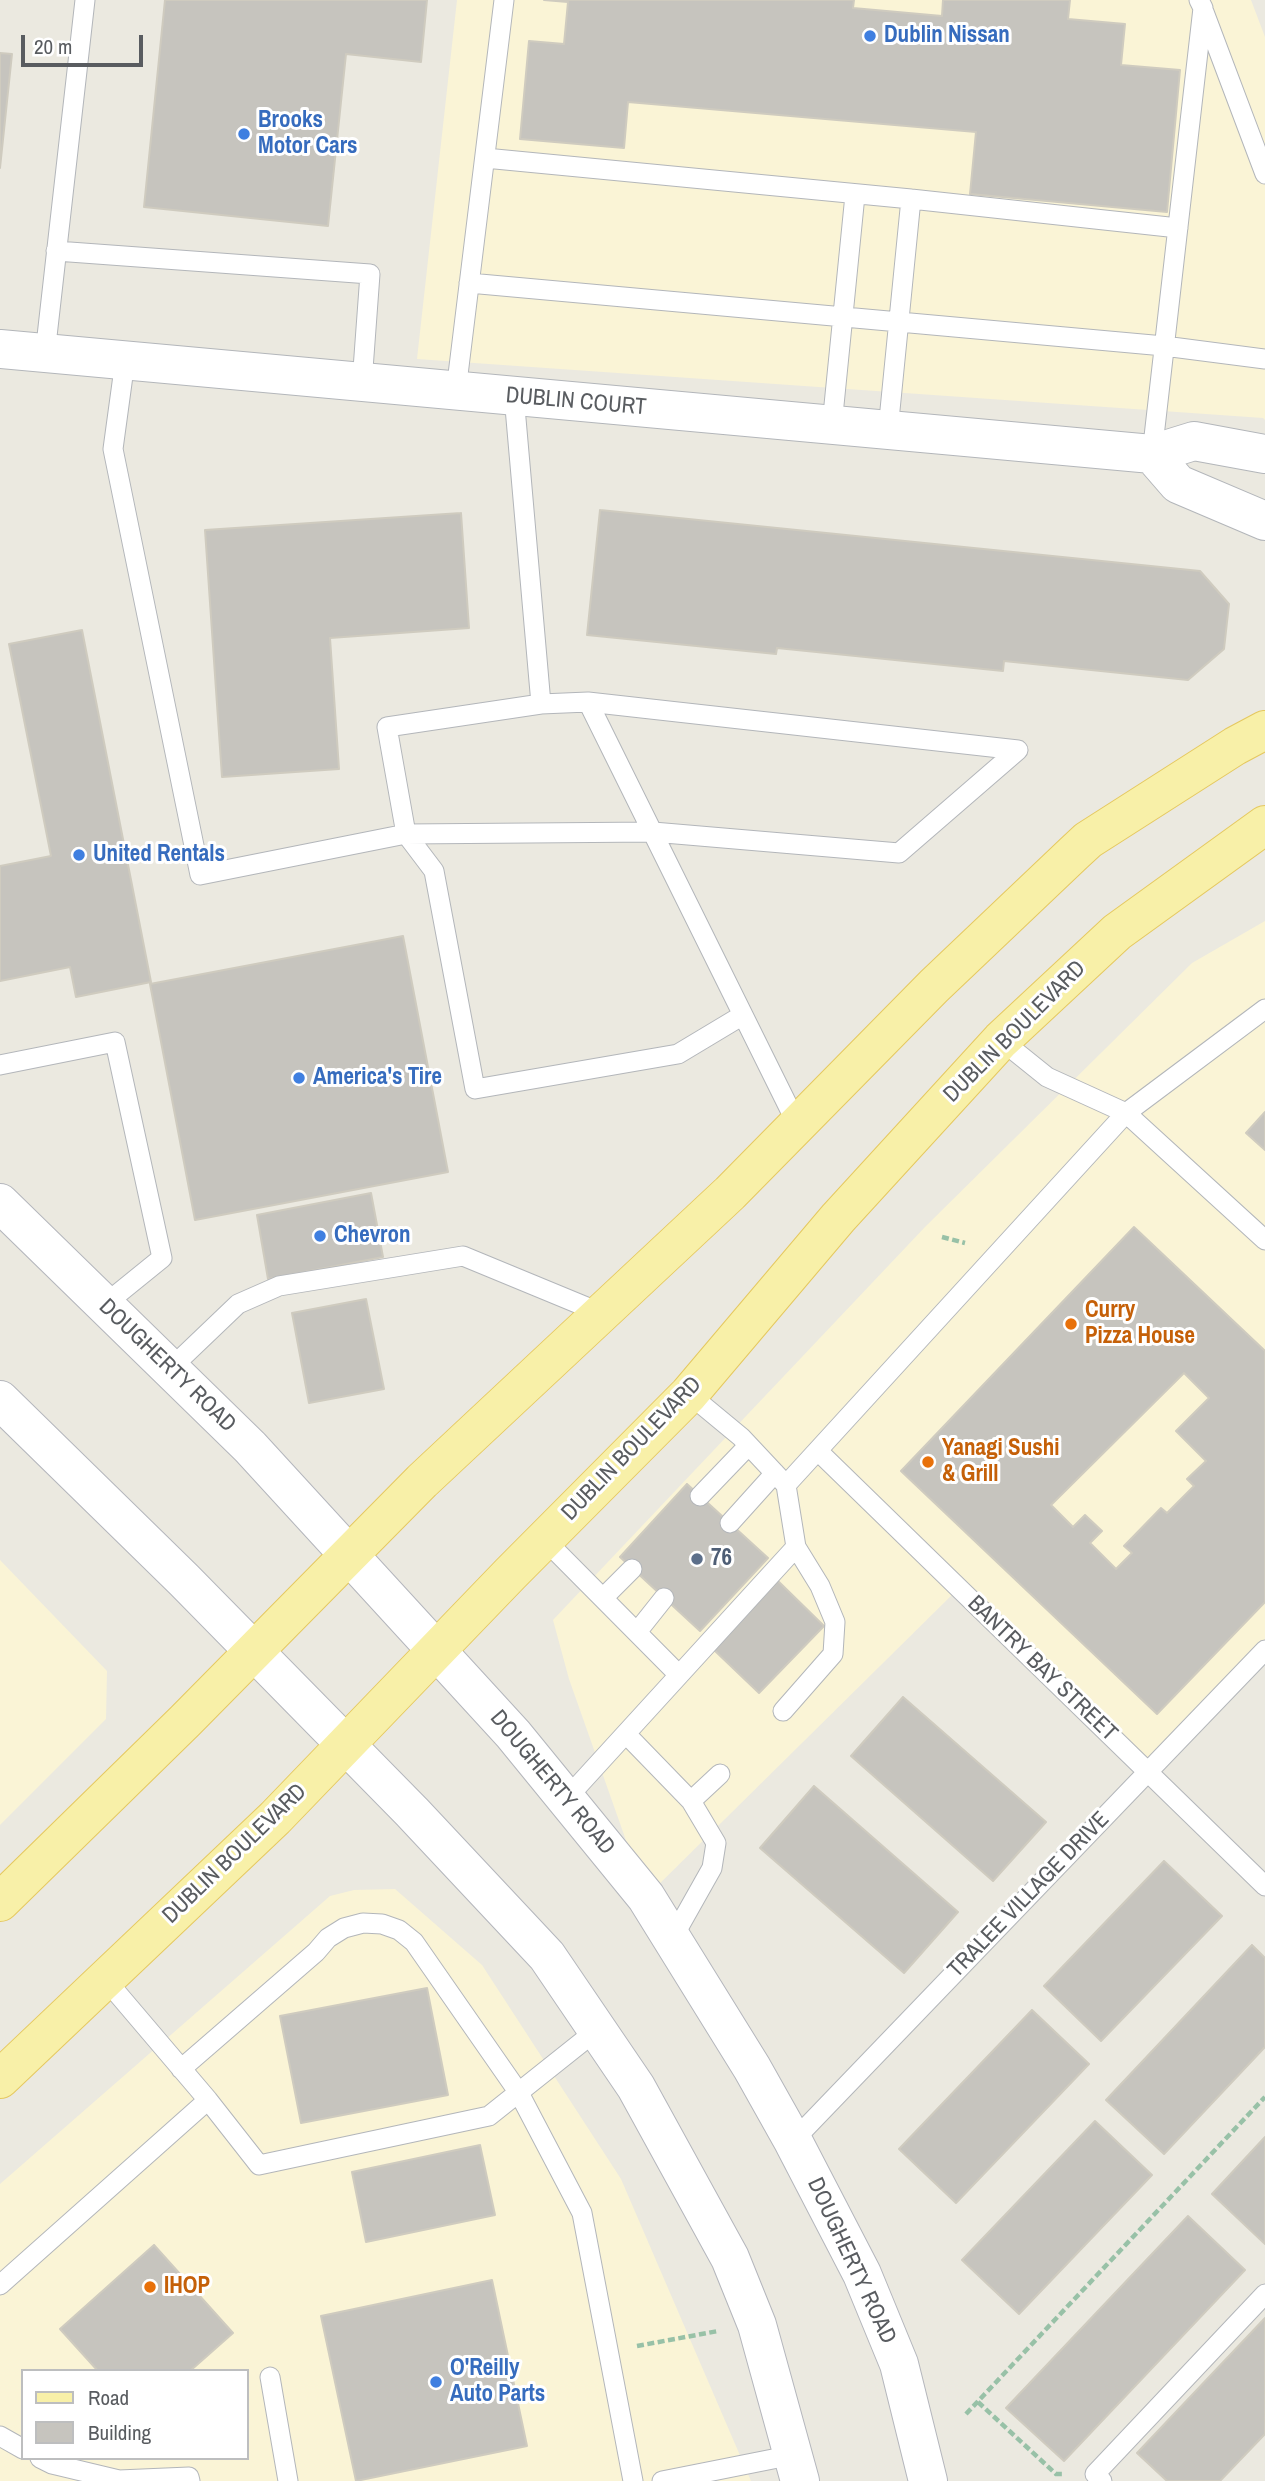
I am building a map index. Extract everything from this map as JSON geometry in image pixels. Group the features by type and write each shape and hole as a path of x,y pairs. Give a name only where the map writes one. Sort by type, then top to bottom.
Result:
{"main road":[{"name":"DUBLIN COURT","path":"0,349 1152,454 1194,441 1265,454"},
{"path":"1152,454 1178,484 1265,520"},
{"path":"0,1902 254,1651 422,1480 730,1192 934,986 1088,840 1235,746 1265,730"},
{"name":"DUBLIN BOULEVARD","path":"0,2079 275,1818 544,1539 689,1394 838,1218 1001,1040 1116,932 1265,825"},
{"name":"DOUGHERTY ROAD","path":"0,1203 250,1447 513,1734 646,1897 752,2067 862,2274 899,2364 928,2481"},
{"path":"0,1400 254,1651 430,1830 547,1956 636,2087 730,2258 757,2325 796,2468"}],"lane":[{"path":"44,354 85,0"},
{"path":"456,391 504,0"},
{"path":"1201,4 1265,174"},
{"path":"1152,454 1201,4"},
{"path":"485,158 1178,228"},
{"path":"832,425 855,195"},
{"path":"888,430 911,199"},
{"path":"57,251 370,274 362,383"},
{"path":"469,283 1164,346 1265,359"},
{"path":"125,361 113,449 200,875 406,834 653,832 899,853 1018,750 588,702 541,704 387,727 406,834 434,872 475,1090 678,1054 743,1015"},
{"path":"514,396 541,704"},
{"path":"588,702 797,1124"},
{"path":"730,1523 781,1479 819,1452 1126,1113 1265,1009"},
{"path":"1001,1040 1047,1077 1126,1113 1265,1240"},
{"path":"0,1065 115,1042 162,1258 104,1304"},
{"path":"170,1369 237,1304 279,1286 463,1256 601,1312"},
{"path":"689,1394 781,1479 796,1546 820,1586 835,1622 833,1654 783,1711"},
{"path":"700,1496 748,1446"},
{"name":"BANTRY BAY STREET","path":"819,1452 1265,1886"},
{"path":"544,1539 679,1675"},
{"path":"566,1798 796,1546"},
{"path":"603,1598 632,1569"},
{"path":"637,1632 664,1598"},
{"name":"TRALEE VILLAGE DRIVE","path":"793,2141 1265,1650"},
{"path":"626,1734 691,1801 716,1843 712,1868 672,1939"},
{"path":"691,1801 720,1774"},
{"path":"181,2069 316,1952 328,1938 344,1928 363,1923 382,1924 400,1930 414,1942 519,2093 582,2213 633,2481"},
{"path":"106,1980 259,2165 489,2116 597,2030"},
{"path":"0,2285 208,2101"},
{"path":"1098,2477 1265,2294"},
{"path":"270,2377 288,2481"},
{"path":"0,2437 21,2448"},
{"path":"44,2460 119,2480 189,2477 190,2481"},
{"path":"662,2481 796,2468"}],"path":[{"path":"966,2414 1265,2097"},
{"path":"608,2351 757,2325"},
{"path":"978,2402 1055,2474 1098,2477"}],"shaded area":[{"name":"Dublin Nissan","path":"457,0 1251,0 1265,37 1265,420 417,359"},
{"path":"1265,921 1265,1650 1148,1771 959,1588 646,1897 569,1679 553,1620 925,1227 1192,963"},
{"path":"0,1560 107,1671 106,1719 0,1825"},
{"path":"395,1889 482,1965 621,2179 751,2481 0,2481 0,2184 330,1896 354,1890"}],"building":[{"name":"Brooks Motor Cars","path":"165,0 427,0 421,62 346,54 328,226 144,207"},
{"path":"544,0 854,0 853,8 942,16 943,0 1070,0 1068,19 1125,24 1121,65 1180,70 1167,212 970,194 976,132 628,102 624,148 520,139 529,41 564,44 568,2"},
{"path":"0,53 12,54 0,168"},
{"path":"600,510 1200,571 1229,604 1224,649 1188,680 1004,661 1003,671 777,648 776,654 587,635"},
{"path":"461,513 469,628 330,638 339,769 222,777 205,530"},
{"path":"82,630 151,982 76,997 70,967 0,981 0,866 51,856 9,644"},
{"name":"America's Tire","path":"403,936 448,1172 195,1220 150,984"},
{"path":"1265,1112 1265,1150 1246,1133"},
{"name":"Chevron","path":"371,1193 383,1257 268,1279 257,1215"},
{"path":"1134,1227 1265,1351 1265,1602 1157,1714 901,1471","holes":["1184,1373 1209,1398 1176,1431 1206,1461 1187,1479 1194,1486 1167,1513 1161,1508 1124,1546 1132,1553 1116,1569 1090,1543 1102,1531 1085,1515 1073,1527 1051,1505"]},
{"path":"366,1299 384,1389 309,1403 292,1313"},
{"path":"687,1484 768,1558 700,1631 620,1557"},
{"path":"778,1581 824,1626 759,1693 713,1649"},
{"path":"903,1697 1046,1822 993,1881 851,1756"},
{"path":"814,1786 958,1912 904,1973 760,1848"},
{"path":"1164,1861 1222,1916 1101,2041 1044,1986"},
{"path":"1252,1945 1265,1958 1265,2047 1164,2154 1106,2100"},
{"path":"427,1988 448,2095 301,2123 280,2016"},
{"path":"1032,2010 1089,2064 956,2203 899,2149"},
{"path":"1095,2121 1152,2175 1019,2314 962,2260"},
{"path":"1265,2137 1265,2244 1212,2194"},
{"path":"480,2145 495,2215 366,2242 352,2172"},
{"path":"1188,2216 1245,2270 1064,2461 1006,2408"},
{"name":"IHOP","path":"154,2245 233,2333 192,2369 96,2369 60,2329"},
{"path":"492,2280 527,2446 356,2481 321,2316"},
{"path":"1265,2318 1265,2434 1220,2481 1167,2481 1137,2453"}],"place":[{"name":"Dublin Nissan","path":"870,36"},
{"name":"Brooks Motor Cars","path":"244,134"},
{"name":"United Rentals","path":"79,855"},
{"name":"America's Tire","path":"299,1078"},
{"name":"Chevron","path":"320,1236"},
{"name":"Curry Pizza House","path":"1071,1324"},
{"name":"Yanagi Sushi & Grill","path":"928,1462"},
{"name":"76","path":"697,1559"},
{"name":"IHOP","path":"150,2287"},
{"name":"O'Reilly Auto Parts","path":"436,2382"}]}
